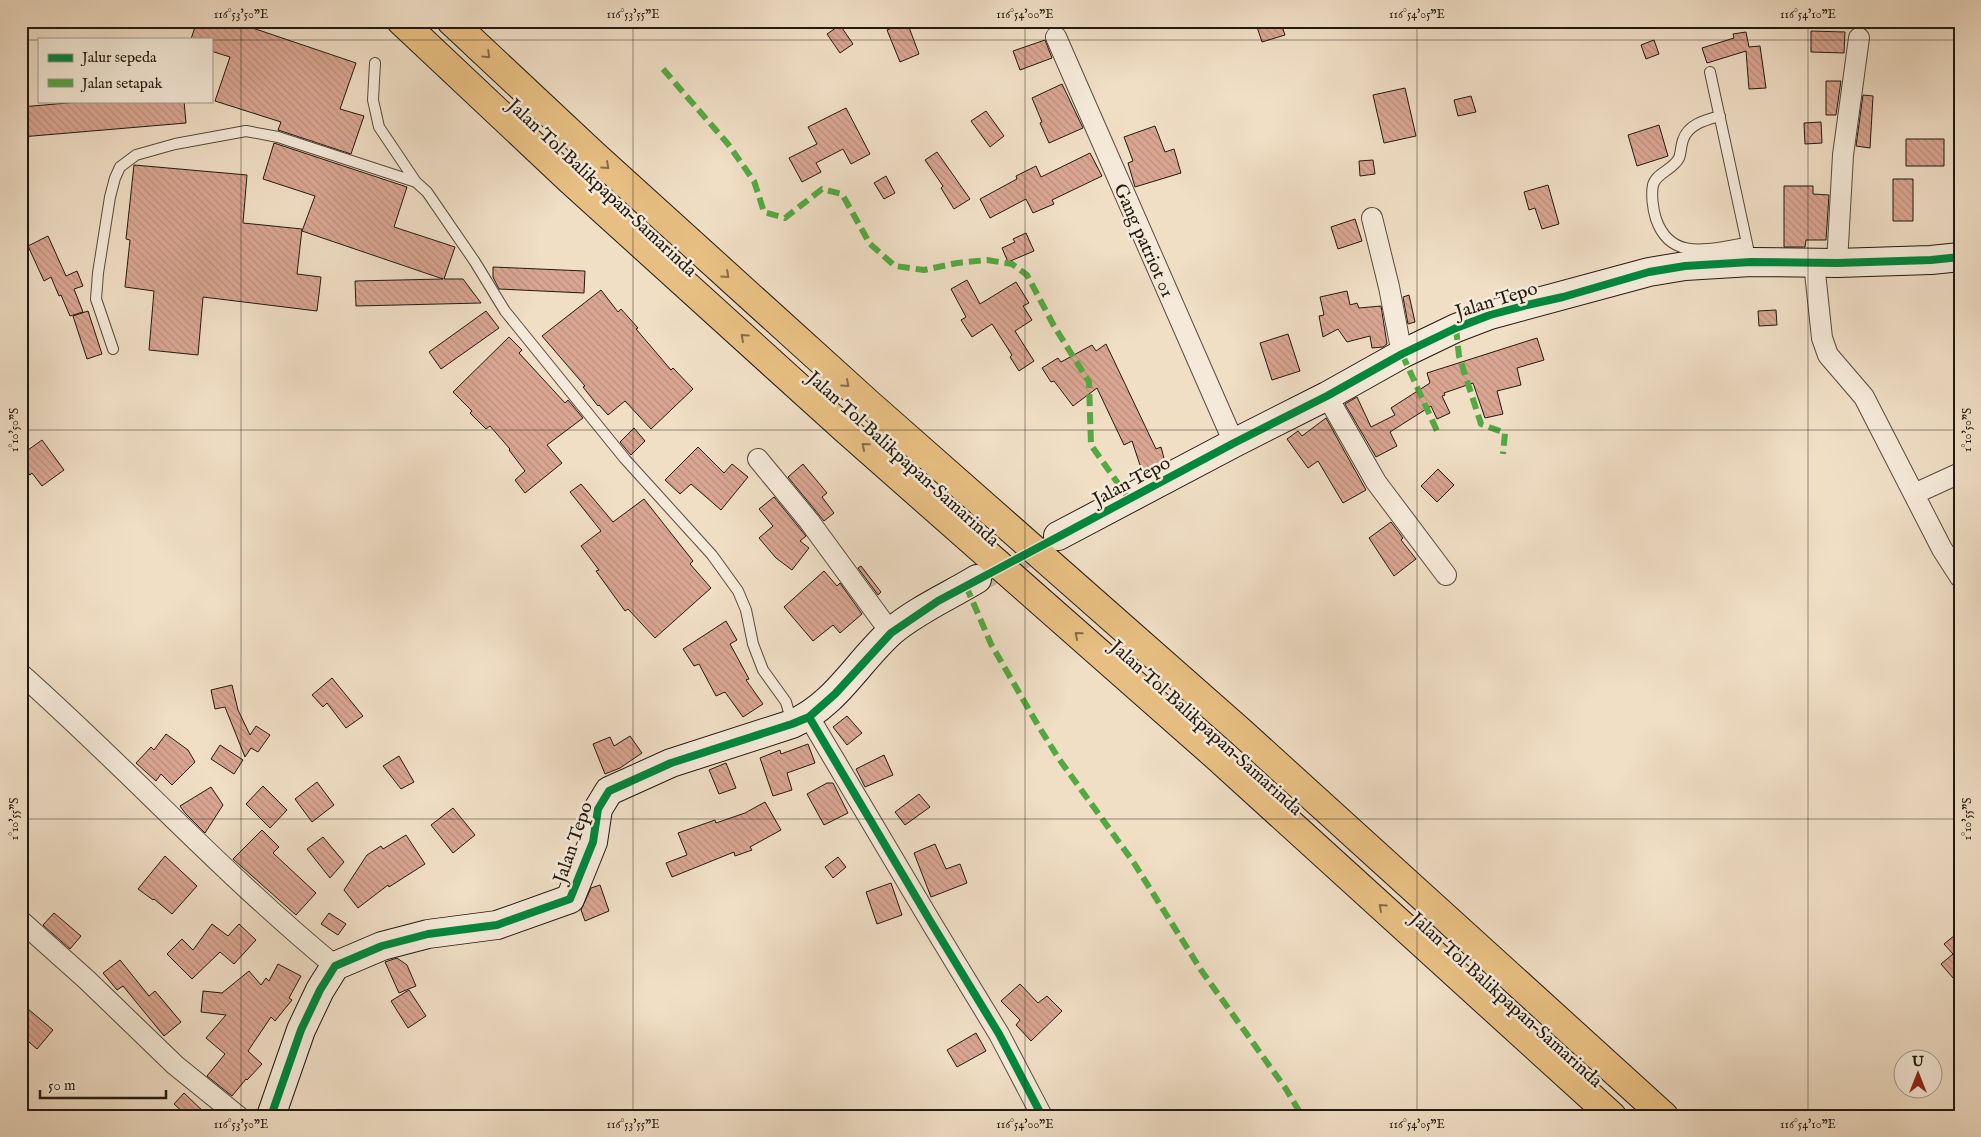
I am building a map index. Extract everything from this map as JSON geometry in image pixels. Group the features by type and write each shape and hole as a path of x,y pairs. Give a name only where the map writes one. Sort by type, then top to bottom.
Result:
{"highway":[{"name":"Jalan Tol Balikpapan–Samarinda","path":"401,21 569,180 832,417 1216,756 1612,1116"},
{"name":"Jalan Tol Balikpapan–Samarinda","path":"451,21 593,154 855,391 1240,731 1664,1116"}],"street":[{"name":"Gang patriot 01","path":"1056,37 1234,443"},
{"path":"1859,38 1843,155 1825,263 1822,338 1828,355 1864,397 1942,548 1960,577"},
{"path":"1372,218 1389,286 1402,354"},
{"name":"Jalan Tepo","path":"1058,536 1234,443 1328,396 1402,354 1456,328 1490,315 1649,272 1749,252 1825,263 1931,260 1960,257"},
{"path":"1328,396 1376,482 1446,575"},
{"path":"758,459 808,521 891,633"},
{"path":"1914,494 1960,472"},
{"name":"Jalan Tepo","path":"335,966 382,946 428,934 497,924 570,899 593,842 598,809 609,791 671,763 801,720 835,694 891,633 938,601 977,579"},
{"path":"21,674 56,705 296,934 335,966 320,990 301,1030 271,1116"},
{"path":"801,720 951,953 999,1034 1042,1116"},
{"path":"21,921 87,980 175,1065 238,1116"}],"lane":[{"path":"375,63 372,100 379,127 416,182 427,192 476,262 505,311 625,459 712,555 738,590 746,610 753,644 763,670 801,720"},
{"path":"1710,72 1720,116 1749,252 1683,249 1670,243 1660,231 1655,216 1653,184 1659,176 1671,169 1679,158 1686,133 1700,122 1720,116"},
{"path":"113,349 96,299 98,273 110,197 115,178 120,167 136,155 175,144 246,131 278,137 416,182"}],"building":[{"path":"197,21 232,21 356,63 340,109 364,116 351,154 278,130 281,122 215,101 230,57 212,51 212,38 191,38"},
{"path":"1255,21 1280,21 1285,35 1262,42"},
{"path":"907,22 919,54 900,62 887,30"},
{"path":"840,25 853,44 840,53 827,34"},
{"path":"1811,31 1845,32 1844,53 1811,52"},
{"path":"1746,32 1749,47 1760,46 1766,88 1749,89 1746,51 1707,63 1702,48 1734,38 1733,34"},
{"path":"1045,40 1052,58 1020,70 1013,51"},
{"path":"1654,40 1659,54 1646,59 1641,45"},
{"path":"1826,81 1841,81 1836,115 1826,115"},
{"path":"1062,84 1083,128 1049,143 1032,98"},
{"path":"1405,88 1416,136 1384,143 1373,95"},
{"path":"1863,95 1873,96 1870,148 1856,146"},
{"path":"1471,96 1476,112 1458,116 1454,100"},
{"path":"78,102 184,102 186,123 21,137 21,107"},
{"path":"846,108 870,154 851,164 843,149 816,163 821,172 802,182 789,158 817,144 808,127"},
{"path":"986,111 1004,136 990,147 971,121"},
{"path":"1821,122 1822,143 1805,144 1804,123"},
{"path":"1659,125 1668,156 1637,166 1628,135"},
{"path":"1155,126 1165,152 1174,149 1181,173 1135,187 1128,163 1133,161 1124,137"},
{"path":"1906,139 1944,139 1944,166 1906,166"},
{"path":"274,143 407,187 394,227 455,247 444,279 463,279 481,303 356,306 355,281 443,279 302,231 315,196 263,179"},
{"path":"937,152 970,199 954,209 941,188 943,186 925,160"},
{"path":"1090,153 1102,176 1052,200 1054,204 1033,213 1026,199 990,218 980,199 1017,179 1016,176 1036,166 1041,177"},
{"path":"1373,160 1375,174 1360,176 1359,161"},
{"path":"134,165 247,175 243,223 302,229 297,274 321,277 317,311 203,297 198,355 149,350 154,291 125,287 130,240 126,239"},
{"path":"886,176 895,193 884,199 874,183"},
{"path":"1893,179 1913,179 1913,221 1893,221"},
{"path":"1548,185 1559,224 1542,229 1535,208 1529,210 1524,192"},
{"path":"1784,186 1813,186 1813,194 1829,195 1826,240 1806,240 1805,247 1784,247"},
{"path":"1355,219 1362,241 1338,249 1331,227"},
{"path":"1026,233 1034,251 1008,262 1002,248 1015,242 1013,239"},
{"path":"48,236 66,276 77,271 83,286 74,289 83,312 70,316 51,277 44,281 28,246"},
{"path":"493,267 585,271 584,293 499,289 493,277"},
{"path":"967,280 980,304 1016,282 1029,303 1023,306 1032,320 1015,331 1034,361 1019,371 1010,357 1012,355 992,324 972,337 961,320 966,317 951,289"},
{"path":"601,290 618,312 621,309 638,328 636,329 671,370 673,368 693,389 651,429 625,401 608,415 598,406 583,387 585,386 542,336"},
{"path":"1347,291 1350,305 1357,303 1359,308 1381,306 1387,344 1383,347 1372,348 1370,336 1347,342 1338,329 1323,337 1319,316 1324,315 1320,297"},
{"path":"1409,295 1415,322 1408,324 1403,297"},
{"path":"1776,310 1777,325 1759,326 1758,311"},
{"path":"88,311 102,354 87,359 73,316"},
{"path":"486,311 499,328 441,369 429,352"},
{"path":"1288,334 1300,371 1272,380 1260,343"},
{"path":"509,337 522,350 519,353 565,403 568,400 583,418 547,445 562,463 525,493 515,480 525,471 510,449 490,426 486,429 470,413 472,411 453,392"},
{"path":"1537,338 1544,360 1517,368 1521,385 1497,391 1503,414 1485,418 1473,383 1444,393 1445,395 1442,396 1450,413 1437,419 1431,406 1390,432 1397,446 1376,457 1345,404 1357,397 1371,427 1395,415 1391,408 1430,383 1427,373"},
{"path":"1106,344 1156,449 1161,447 1165,462 1154,468 1142,471 1132,441 1124,445 1097,388 1073,406 1054,381 1051,382 1042,368 1058,358 1061,362 1092,345 1096,351"},
{"path":"1326,418 1366,490 1343,503 1318,461 1308,468 1287,439 1298,431 1302,436"},
{"path":"634,428 645,441 631,455 620,442"},
{"path":"42,440 64,470 42,486 32,473 30,475 21,464 21,455"},
{"path":"698,447 724,473 732,464 748,477 721,510 691,484 680,494 665,480"},
{"path":"803,464 827,493 822,497 834,513 824,521 788,477"},
{"path":"1438,469 1454,485 1437,502 1421,486"},
{"path":"581,484 613,522 644,499 693,561 690,564 711,588 655,638 628,609 625,611 596,571 599,570 581,546 601,531 570,492"},
{"path":"774,497 806,536 800,541 809,548 792,570 776,558 759,538 773,526 759,509"},
{"path":"1391,522 1403,538 1401,540 1416,559 1394,576 1369,538"},
{"path":"861,566 881,592 878,595 858,568"},
{"path":"824,571 837,586 840,583 862,614 840,633 833,625 813,641 784,607"},
{"path":"726,621 737,640 730,644 749,679 746,680 763,704 743,717 725,692 716,696 699,664 694,666 683,649"},
{"path":"332,678 363,716 346,728 327,703 323,707 312,695"},
{"path":"232,685 238,710 250,735 256,726 270,735 258,752 251,748 245,757 225,707 215,709 211,690"},
{"path":"847,716 862,733 847,745 833,727"},
{"path":"166,734 188,750 195,762 172,785 161,774 156,781 136,763 151,747 154,750"},
{"path":"630,736 642,753 620,768 605,774 593,744 610,737 614,746"},
{"path":"808,744 815,763 787,773 792,790 773,796 760,758 780,750 781,754"},
{"path":"220,745 243,760 234,774 211,759"},
{"path":"884,755 893,775 865,787 856,769"},
{"path":"399,756 414,782 401,789 383,766"},
{"path":"726,763 736,788 719,794 709,770"},
{"path":"317,782 334,805 312,822 295,799"},
{"path":"827,783 833,783 848,813 824,825 807,794"},
{"path":"263,786 287,810 270,828 246,804"},
{"path":"211,787 223,805 205,833 180,806"},
{"path":"919,794 930,807 905,825 895,812"},
{"path":"765,802 781,830 750,847 752,850 735,856 734,852 672,877 666,863 687,855 678,833 715,820 716,823 745,813"},
{"path":"453,808 475,835 453,853 431,825"},
{"path":"262,830 279,847 273,853 316,893 296,915 233,859"},
{"path":"406,835 425,864 389,887 388,885 358,908 344,890 367,855 381,846 383,849"},
{"path":"323,837 344,862 330,878 307,849"},
{"path":"935,844 946,869 960,864 967,883 931,897 914,853"},
{"path":"165,856 197,886 172,914 138,889"},
{"path":"838,857 846,867 833,878 825,867"},
{"path":"891,883 902,915 877,924 866,892"},
{"path":"600,885 609,911 585,921 581,910 591,888"},
{"path":"54,913 81,936 70,949 43,925"},
{"path":"329,913 346,924 338,935 321,924"},
{"path":"212,924 228,936 239,924 256,940 234,964 220,952 192,979 167,954 182,939 193,950"},
{"path":"1960,931 1960,986 1941,964 1953,954 1944,944"},
{"path":"397,958 407,965 416,986 399,993 385,962"},
{"path":"120,960 149,996 155,991 181,1022 164,1036 123,986 117,990 103,973"},
{"path":"278,964 301,976 289,998 292,1000 275,1021 271,1017 248,1051 262,1064 232,1096 207,1076 225,1054 206,1038 226,1015 201,1012 203,991 222,993 249,971 261,985 266,978 269,981"},
{"path":"1020,984 1038,1003 1047,996 1062,1011 1031,1041 1016,1025 1020,1020 1001,1001"},
{"path":"409,990 426,1016 408,1028 391,1001"},
{"path":"21,1003 53,1030 37,1049 21,1035"},
{"path":"976,1033 986,1051 957,1067 947,1050"},
{"path":"184,1093 208,1116 187,1116 174,1104"}],"tunnel":[{"path":"980,577 1053,539"}],"marked path":[{"path":"663,69 728,144 754,181 764,212 785,218 822,189 842,194 870,244 895,266 924,270 957,263 987,260 1012,264 1027,275 1054,326 1089,382 1091,445 1129,499"},
{"path":"1456,328 1459,356 1481,424 1505,433 1503,454"},
{"path":"1402,354 1438,433"},
{"path":"966,586 991,644 1059,759 1134,863 1201,970 1286,1089 1302,1116"}],"cycle path":[{"path":"271,1116 301,1030 320,990 335,966 382,946 428,934 497,925 570,899 593,842 598,809 609,791 671,763 809,717 835,694 891,633 938,601 1234,443 1327,396 1402,354 1456,328 1490,315 1563,297 1649,272 1685,266 1751,262 1837,263 1931,260 1960,257"},
{"path":"809,717 999,1034 1042,1116"}]}
